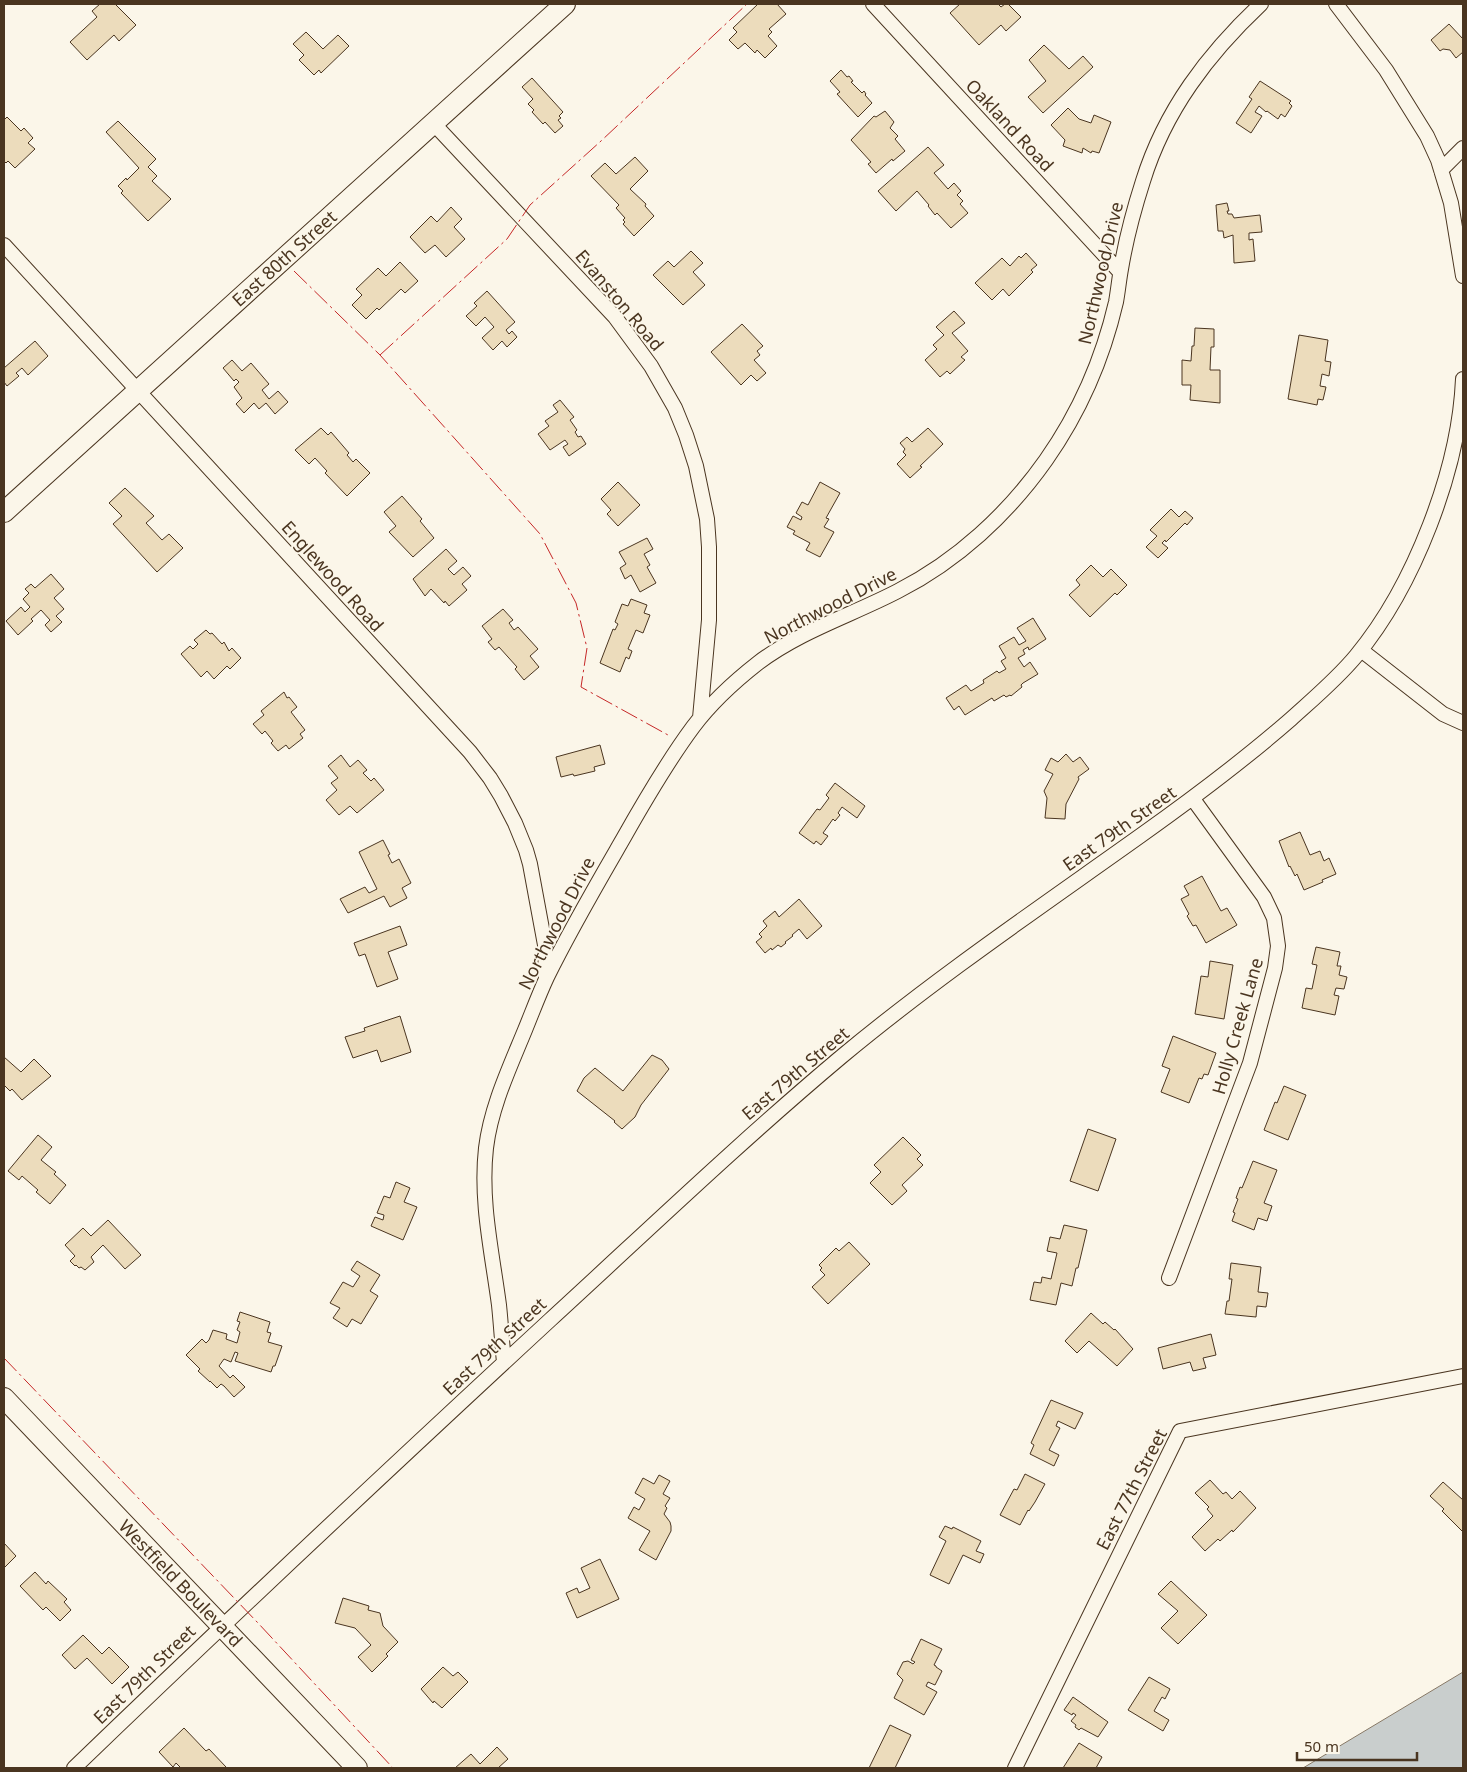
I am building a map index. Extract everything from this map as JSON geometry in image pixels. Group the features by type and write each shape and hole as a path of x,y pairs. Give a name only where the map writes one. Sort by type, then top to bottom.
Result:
{"street":[{"name":"East 80th Street","path":"4,512 565,4"},
{"name":"Oakland Road","path":"872,4 1120,272"},
{"name":"Northwood Drive","path":"504,1362 499,1308 485,1212 484,1182 489,1128 503,1081 546,979 602,874 681,742 716,700 760,662 803,635 909,585 966,546 1005,510 1045,461 1085,391 1106,337 1138,196 1150,160 1163,132 1178,103 1200,69 1226,38 1261,4"},
{"path":"1336,4 1376,55 1414,112 1427,136 1441,170 1453,213 1463,276"},
{"name":"Evanston Road","path":"434,124 614,317 651,366 674,408 686,435 696,466 709,547 709,620 700,718"},
{"path":"1441,170 1463,148"},
{"name":"Englewood Road","path":"4,244 470,752 490,778 515,822 529,860 544,945 546,979"},
{"name":"East 79th Street","path":"74,1768 222,1626 504,1362 768,1119 841,1057 963,962 1193,799 1263,743 1334,680 1361,650 1383,619 1406,578 1432,518 1453,446 1463,379"},
{"path":"1361,650 1443,714 1463,723"},
{"name":"Holly Creek Lane","path":"1169,1278 1250,1063 1275,968 1278,946 1274,918 1264,897 1193,799"},
{"name":"East 77th Street","path":"1015,1768 1180,1431 1463,1376"},
{"name":"Westfield Boulevard","path":"4,1398 357,1768"}],"shaded area":[{"path":"1463,1672 1463,1768 1303,1768"}],"building":[{"path":"100,4 115,4 136,25 119,41 114,35 87,60 70,42 97,17 92,11"},
{"path":"758,4 777,4 786,14 769,29 772,32 768,36 777,46 765,58 757,50 755,53 745,43 738,49 729,40 737,32 733,28"},
{"path":"960,4 998,4 1001,7 1008,4 1021,17 1006,31 1001,25 979,45 950,13"},
{"path":"1449,24 1463,39 1463,52 1456,58 1450,50 1443,49 1440,51 1431,40"},
{"path":"306,32 323,49 338,35 349,46 321,73 319,70 314,75 299,60 304,55 293,44"},
{"path":"1044,45 1069,69 1083,56 1093,67 1043,113 1028,97 1046,81 1029,60"},
{"path":"841,70 847,77 849,76 853,81 851,82 862,93 864,91 872,103 858,117 837,94 840,92 830,81"},
{"path":"532,78 563,112 558,120 563,126 555,133 545,122 543,124 532,112 534,110 528,104 533,99 522,87"},
{"path":"1260,81 1291,101 1289,103 1292,106 1285,117 1281,114 1278,119 1259,106 1255,112 1262,116 1251,133 1236,123 1252,99 1249,97"},
{"path":"1068,108 1079,119 1091,123 1094,115 1111,122 1099,153 1092,151 1091,153 1083,148 1082,153 1063,146 1065,140 1051,125"},
{"path":"885,111 894,122 890,128 898,136 895,139 905,151 876,173 868,164 871,162 851,140 874,116 876,117"},
{"path":"4,117 5,119 7,117 21,131 24,128 33,138 28,143 35,149 15,168 8,161 6,163 4,161"},
{"path":"118,121 156,159 148,167 157,176 152,181 171,199 148,221 121,193 123,191 118,186 139,168 106,132"},
{"path":"928,147 944,165 934,173 948,189 954,183 961,191 957,195 963,201 960,204 968,213 951,228 937,213 935,215 917,191 896,211 878,191"},
{"path":"635,157 648,171 630,189 646,204 645,206 654,216 634,236 623,224 625,218 616,208 619,205 591,176 605,163 616,174"},
{"path":"1227,203 1228,214 1232,214 1234,218 1260,215 1262,232 1249,233 1249,240 1253,239 1255,261 1234,263 1233,235 1224,238 1223,231 1218,231 1216,205"},
{"path":"451,207 462,219 454,227 465,239 446,257 435,245 425,253 410,237 431,216 437,222"},
{"path":"691,251 703,263 693,272 705,285 683,305 653,275 668,261 674,267"},
{"path":"1026,253 1037,265 1031,270 1033,272 1009,296 1003,289 992,300 975,283 1002,258 1010,266 1019,256 1021,258"},
{"path":"400,262 418,281 405,293 401,289 379,310 377,308 366,319 352,305 362,295 356,289 378,268 386,276"},
{"path":"487,291 515,322 506,330 509,334 512,331 517,337 507,347 502,341 493,350 482,338 494,327 485,317 476,326 466,316 477,306 474,303"},
{"path":"954,311 965,323 952,333 968,351 961,357 965,360 950,374 947,371 940,377 925,360 937,349 933,345 944,335 936,327"},
{"path":"742,324 763,346 757,351 760,355 754,360 766,373 757,381 751,375 741,385 711,352"},
{"path":"1195,328 1214,329 1214,347 1211,347 1210,370 1220,370 1220,403 1190,400 1191,385 1182,385 1182,360 1191,361"},
{"path":"1299,335 1328,340 1325,361 1331,362 1329,376 1322,374 1320,386 1326,387 1323,400 1318,399 1317,405 1288,399"},
{"path":"35,341 48,356 28,375 22,368 16,373 19,376 7,386 4,382 4,368"},
{"path":"232,360 242,371 251,363 269,384 262,390 269,399 278,391 288,402 275,414 266,403 259,409 254,403 244,413 236,404 242,398 234,387 239,382 236,379 234,381 223,368"},
{"path":"560,400 574,417 570,420 577,430 575,432 578,437 581,436 586,444 569,456 563,447 568,444 565,440 550,450 538,434 549,426 545,421 558,412 553,405"},
{"path":"321,428 328,435 331,432 349,453 347,455 353,462 356,459 370,473 347,496 325,473 327,471 315,458 309,464 295,450"},
{"path":"928,428 943,444 910,478 897,464 906,455 903,452 905,449 900,443 907,437 912,442"},
{"path":"618,482 640,505 618,526 607,514 611,510 601,499"},
{"path":"820,482 840,493 826,518 829,519 824,527 834,532 820,557 806,550 810,543 793,534 795,531 787,527 793,516 801,520 802,517 796,513 802,502 808,505"},
{"path":"125,488 154,516 146,523 162,540 169,534 183,548 157,572 113,524 122,516 109,503"},
{"path":"402,496 422,519 420,521 434,538 413,557 389,532 396,526 384,512"},
{"path":"1171,509 1179,517 1185,511 1193,518 1187,525 1185,523 1166,542 1165,540 1162,543 1168,548 1158,558 1146,547 1157,536 1150,530"},
{"path":"647,538 653,549 644,554 650,565 647,567 656,583 640,592 631,575 625,579 620,568 626,564 619,552"},
{"path":"446,549 457,561 448,569 454,575 463,567 471,576 462,584 467,590 449,606 431,589 425,596 413,579"},
{"path":"1091,565 1103,577 1111,569 1127,585 1117,595 1115,593 1090,617 1069,595 1080,585 1076,580"},
{"path":"51,574 64,589 54,598 64,609 56,616 62,622 51,632 45,625 50,620 41,610 31,619 33,621 18,635 6,621 21,607 25,612 30,607 23,599 29,593 25,589 31,584 35,588"},
{"path":"631,599 647,605 644,613 650,615 643,633 636,630 628,649 632,651 629,659 626,657 620,672 600,663 613,629 615,630 618,624 615,622 622,604 628,606"},
{"path":"503,609 513,620 509,623 514,630 518,627 538,649 530,656 539,667 524,680 515,669 517,667 499,647 495,650 488,642 492,639 482,626"},
{"path":"1033,618 1046,639 1029,650 1028,647 1023,650 1025,654 1018,658 1024,667 1030,662 1038,674 1023,683 1022,687 1011,696 1006,697 1004,695 994,701 992,698 965,715 959,706 954,710 946,698 966,685 971,691 984,683 983,680 997,671 999,673 1006,669 1001,661 1006,658 999,646 1014,637 1019,645 1026,641 1017,628"},
{"path":"206,630 210,634 212,633 222,644 224,642 229,651 232,648 241,658 230,669 227,666 214,679 207,671 201,677 181,654 190,646 193,649 198,644 194,640"},
{"path":"284,692 287,698 289,697 297,707 291,712 305,730 300,734 303,738 289,749 286,745 278,751 271,743 273,741 265,731 262,734 253,724 264,715 261,711"},
{"path":"600,745 605,764 594,767 595,771 561,777 556,757"},
{"path":"1066,754 1073,762 1080,757 1089,769 1078,777 1079,779 1066,804 1065,819 1045,818 1047,798 1044,791 1053,774 1045,770 1051,758 1058,762"},
{"path":"341,755 350,767 358,760 367,770 363,773 371,781 374,778 384,790 357,813 350,806 339,815 326,800 337,790 331,783 338,778 328,766"},
{"path":"835,783 865,806 857,818 842,807 838,813 840,815 835,821 833,819 823,833 828,836 821,845 816,841 814,844 799,833 817,809 820,810 829,798 826,795"},
{"path":"1300,832 1310,855 1320,851 1324,861 1329,858 1336,874 1304,890 1297,874 1295,876 1289,867 1279,841"},
{"path":"383,840 392,863 399,859 411,883 402,888 407,898 390,907 384,896 348,913 340,899 365,887 369,893 377,889 359,852"},
{"path":"1202,876 1221,911 1227,908 1237,925 1206,943 1196,925 1193,926 1187,916 1189,914 1181,899 1189,895 1184,886"},
{"path":"799,899 822,926 807,939 799,929 781,947 778,945 765,953 756,942 762,937 759,934 767,926 763,921 775,911 779,917"},
{"path":"400,926 407,945 388,952 398,979 377,987 365,954 359,956 354,943"},
{"path":"1316,947 1340,952 1337,966 1341,966 1339,975 1347,977 1344,989 1336,988 1334,995 1339,996 1335,1015 1302,1008 1306,988 1312,989 1317,965 1312,964"},
{"path":"1210,961 1233,965 1224,1019 1195,1014 1201,976 1208,977"},
{"path":"400,1016 411,1052 381,1062 377,1050 353,1058 345,1037 365,1031 364,1028"},
{"path":"1173,1036 1216,1053 1208,1075 1204,1074 1202,1079 1199,1078 1189,1103 1161,1092 1170,1069 1162,1066"},
{"path":"652,1055 662,1060 669,1069 641,1105 635,1117 622,1129 615,1121 577,1091 584,1078 595,1068 623,1091"},
{"path":"4,1057 21,1072 34,1059 51,1076 22,1100 12,1089 10,1091 4,1085"},
{"path":"1284,1086 1306,1095 1288,1140 1264,1130 1275,1102 1277,1103"},
{"path":"1088,1129 1116,1139 1098,1191 1070,1181"},
{"path":"38,1135 52,1147 41,1160 56,1172 54,1174 66,1185 50,1204 22,1176 19,1180 8,1171"},
{"path":"903,1137 921,1155 917,1159 923,1165 902,1185 907,1191 892,1205 870,1183 881,1172 874,1165"},
{"path":"1253,1161 1277,1170 1264,1203 1272,1206 1267,1221 1258,1218 1254,1230 1232,1221 1238,1199 1236,1198"},
{"path":"396,1182 410,1188 404,1202 417,1207 403,1240 371,1226 375,1217 383,1220 384,1215 377,1213 384,1196 390,1198"},
{"path":"108,1220 141,1255 125,1269 103,1245 91,1257 94,1262 85,1270 75,1266 70,1261 75,1256 65,1245 83,1228 91,1236"},
{"path":"1064,1225 1087,1230 1072,1286 1061,1283 1056,1305 1030,1300 1034,1282 1041,1283 1042,1277 1051,1279 1057,1253 1047,1251 1050,1237 1060,1239"},
{"path":"849,1242 870,1264 828,1304 812,1287 825,1275 820,1270 822,1268 819,1265 836,1248 839,1251"},
{"path":"357,1261 380,1275 370,1291 378,1296 361,1324 352,1319 347,1327 333,1318 340,1308 330,1303 343,1282 353,1287 360,1276 351,1270"},
{"path":"1231,1263 1261,1267 1258,1292 1268,1293 1266,1307 1257,1306 1256,1317 1225,1314 1232,1279 1229,1279"},
{"path":"240,1312 270,1322 267,1332 271,1333 268,1342 282,1346 271,1372 235,1361 238,1353 235,1352 231,1362 224,1359 219,1366 230,1378 233,1375 245,1387 234,1397 221,1384 217,1388 210,1382 198,1371 200,1369 186,1355 202,1339 206,1343 213,1330 227,1334 226,1339 237,1343 240,1332 237,1330 240,1322 237,1321"},
{"path":"1091,1313 1103,1324 1105,1322 1115,1329 1133,1349 1117,1366 1089,1341 1077,1353 1065,1341"},
{"path":"1211,1334 1216,1355 1203,1358 1206,1368 1193,1371 1190,1362 1163,1369 1158,1348"},
{"path":"1051,1400 1083,1413 1075,1429 1058,1421 1056,1426 1060,1428 1049,1450 1059,1455 1054,1466 1030,1454 1034,1445 1031,1443"},
{"path":"1025,1474 1045,1484 1020,1525 1000,1515 1014,1489 1017,1490"},
{"path":"659,1475 670,1481 663,1494 670,1498 665,1506 667,1508 664,1514 670,1522 671,1531 656,1560 639,1550 650,1531 628,1518 634,1507 639,1510 645,1499 635,1493 643,1478 654,1484"},
{"path":"1210,1480 1223,1494 1226,1492 1232,1499 1240,1491 1256,1508 1233,1532 1232,1530 1220,1541 1218,1539 1205,1551 1192,1537 1213,1516 1207,1509 1209,1507 1195,1493"},
{"path":"1443,1482 1463,1500 1463,1532 1442,1511 1444,1509 1430,1496"},
{"path":"945,1526 952,1529 953,1527 981,1541 976,1551 984,1554 980,1563 963,1555 949,1584 930,1575 946,1541 939,1537"},
{"path":"4,1543 16,1556 4,1568"},
{"path":"600,1559 619,1599 577,1618 566,1593 577,1588 579,1593 590,1588 581,1568"},
{"path":"35,1572 46,1584 48,1581 67,1599 64,1602 71,1610 60,1621 46,1607 43,1610 20,1586"},
{"path":"1171,1581 1207,1615 1178,1644 1161,1628 1178,1611 1158,1594"},
{"path":"343,1598 369,1606 368,1610 380,1613 383,1626 398,1642 386,1654 388,1656 372,1672 358,1657 371,1645 355,1628 335,1623"},
{"path":"83,1635 102,1654 109,1647 129,1667 112,1684 87,1658 75,1669 62,1655"},
{"path":"921,1639 942,1649 934,1665 942,1671 935,1685 928,1682 926,1686 937,1692 924,1715 894,1698 903,1680 897,1674 903,1662 908,1661 913,1664 915,1662 911,1660"},
{"path":"443,1667 453,1676 458,1672 468,1682 442,1708 434,1701 433,1703 421,1689"},
{"path":"1149,1677 1170,1689 1165,1699 1162,1697 1154,1711 1169,1720 1163,1731 1128,1710"},
{"path":"1073,1697 1108,1722 1098,1737 1075,1727 1076,1725 1071,1721 1076,1715 1073,1713 1072,1715 1064,1710"},
{"path":"890,1725 911,1735 895,1768 869,1768"},
{"path":"184,1728 206,1751 209,1749 226,1767 181,1768 176,1763 173,1767 159,1752"},
{"path":"1079,1743 1102,1757 1096,1768 1063,1768"},
{"path":"497,1747 508,1759 498,1768 455,1768 471,1754 480,1764"}],"power":[{"path":"380,355 507,239 530,205 747,4"},
{"path":"294,271 380,355 540,534 576,603 587,648 581,687 668,735"},
{"path":"4,1358 258,1623 393,1768"}]}
